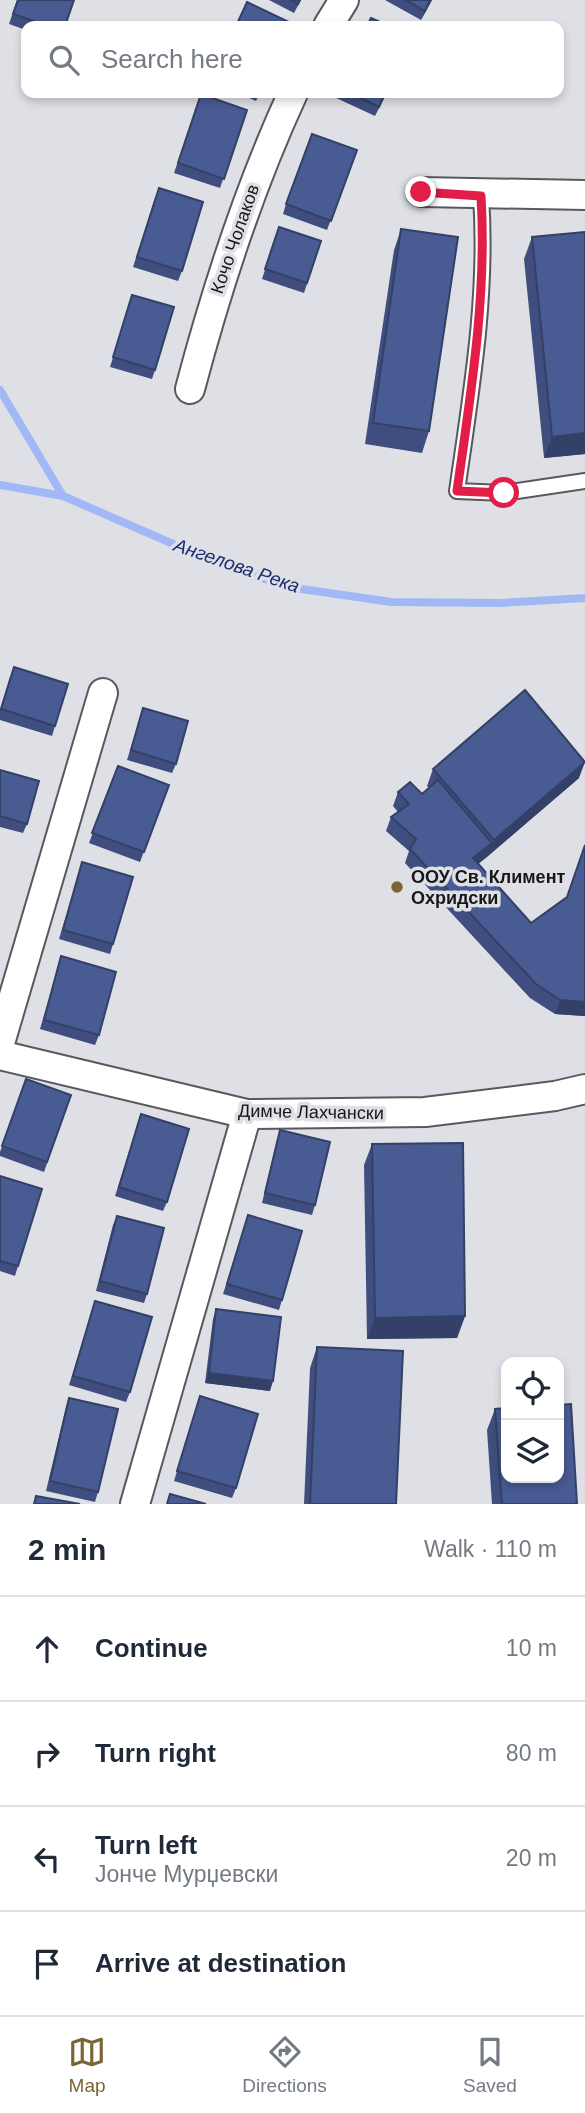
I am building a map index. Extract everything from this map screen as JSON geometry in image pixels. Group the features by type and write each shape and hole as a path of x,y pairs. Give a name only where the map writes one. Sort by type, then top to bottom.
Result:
{"street":[{"path":"331,21 344,0"},
{"name":"Кочо Чолаков","path":"190,389 220,280 264,155 291,98"},
{"path":"421,192 481,196 585,195"},
{"path":"0,1043 103,693"},
{"name":"Димче Лахчански","path":"0,1055 247,1114 425,1112 555,1096 585,1089"},
{"path":"135,1504 247,1114"}],"lane":[{"path":"481,196 484,241 481,317 457,491 504,493 585,481"}],"building":[{"path":"18,0 74,0 67,21 33,21 13,14"},
{"path":"406,0 430,0 425,11"},
{"path":"247,2 287,21 238,21"},
{"path":"200,98 212,98 247,110 224,179 178,163"},
{"path":"360,98 383,98 379,107"},
{"path":"312,134 357,150 331,221 286,204"},
{"path":"159,188 203,202 182,271 137,257"},
{"path":"279,227 321,241 307,283 265,269"},
{"path":"401,229 458,237 429,431 373,423"},
{"path":"585,232 585,433 552,437 532,237"},
{"path":"132,295 174,307 155,370 113,357"},
{"path":"14,667 68,684 55,726 1,709"},
{"path":"525,690 585,762 494,840 433,769"},
{"path":"143,708 188,721 176,764 131,750"},
{"path":"118,766 169,785 144,852 92,833"},
{"path":"0,770 39,781 27,824 0,816"},
{"path":"438,780 492,843 473,858 531,923 567,897 585,845 585,1002 560,1000 536,984 410,849 416,839 391,817 409,804 398,792 410,782 422,794"},
{"path":"82,862 133,877 113,944 63,930"},
{"path":"61,956 116,972 99,1035 44,1020"},
{"path":"26,1079 71,1095 47,1162 2,1146"},
{"path":"141,1114 189,1129 167,1202 119,1187"},
{"path":"280,1130 330,1142 315,1205 265,1193"},
{"path":"463,1143 465,1316 375,1318 372,1144"},
{"path":"0,1176 42,1189 18,1266 0,1261"},
{"path":"248,1215 302,1231 282,1300 227,1284"},
{"path":"117,1216 164,1228 147,1294 100,1281"},
{"path":"95,1301 152,1317 130,1392 73,1376"},
{"path":"216,1309 281,1317 273,1381 209,1373"},
{"path":"317,1347 403,1351 396,1504 310,1504"},
{"path":"200,1396 258,1414 236,1488 177,1471"},
{"path":"69,1398 118,1409 98,1492 50,1481"},
{"path":"571,1404 577,1504 502,1504 495,1409 501,1408 501,1483 564,1483 564,1405"},
{"path":"170,1494 206,1504 167,1504"},
{"path":"36,1496 80,1504 34,1504"}],"waterway":[{"name":"Ангелова Река","path":"0,390 63,496 210,560 288,587 391,602 501,603 585,598"},
{"path":"0,485 63,496"}],"place":[{"name":"ООУ Св. Климент Охридски","path":"397,887"}],"route":[{"path":"421,192 481,196 484,241 481,317 457,491 472,494 504,493"}]}
